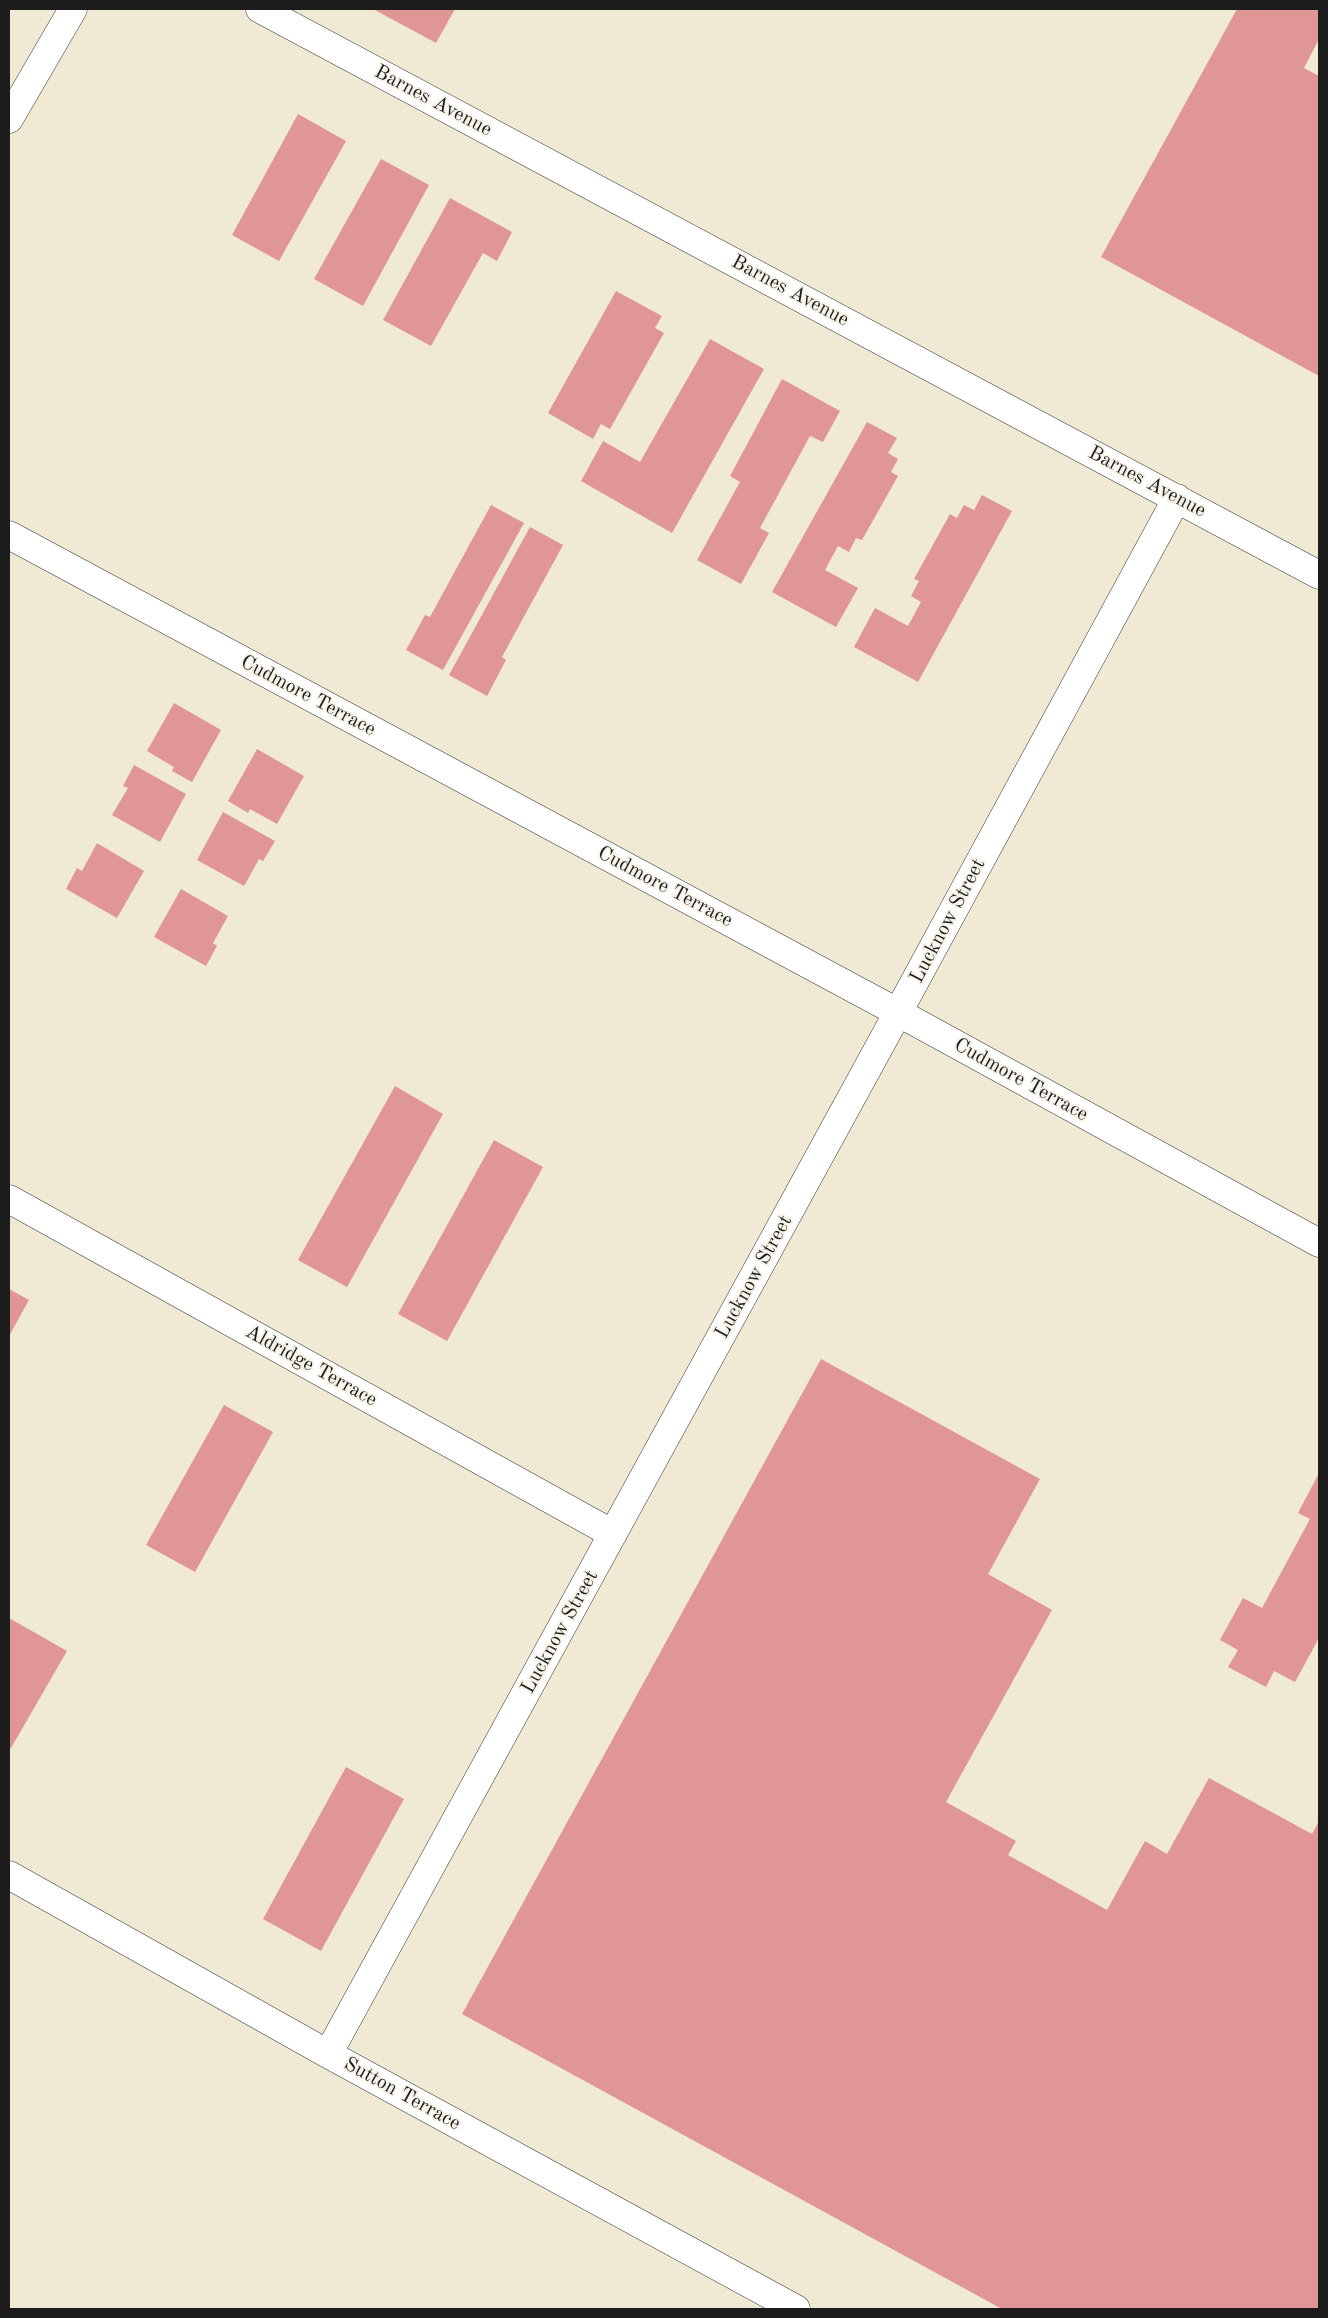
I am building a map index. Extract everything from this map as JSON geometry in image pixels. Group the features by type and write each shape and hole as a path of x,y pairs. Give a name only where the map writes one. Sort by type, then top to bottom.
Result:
{"street":[{"path":"9,119 73,9"},
{"name":"Barnes Avenue","path":"260,9 1319,575"},
{"name":"Lucknow Street","path":"328,2054 898,1013 1177,498"},
{"name":"Cudmore Terrace","path":"9,535 898,1013 1319,1244"},
{"name":"Aldridge Terrace","path":"9,1199 613,1534"},
{"name":"Sutton Terrace","path":"9,1875 328,2054 796,2309"}],"building":[{"path":"373,9 455,9 436,43"},
{"path":"1237,9 1319,9 1319,39 1304,68 1319,76 1319,376 1101,257"},
{"path":"298,114 346,141 279,261 232,235"},
{"path":"381,159 429,185 363,306 314,279"},
{"path":"450,198 512,232 497,261 483,253 431,346 383,320"},
{"path":"616,291 662,316 655,328 664,333 610,429 601,424 593,439 548,413"},
{"path":"710,339 764,369 672,533 581,481 603,441 640,462"},
{"path":"782,379 840,411 823,442 810,436 760,528 769,533 741,584 697,560 740,482 730,476"},
{"path":"867,422 897,438 888,453 898,459 891,472 898,476 862,540 856,538 849,552 838,546 825,570 858,588 836,627 772,592"},
{"path":"982,495 1012,511 918,682 854,647 875,608 908,626 921,602 911,596 919,581 914,579 950,514 957,518 964,505 974,510"},
{"path":"491,505 524,523 443,670 406,650 425,615 430,617"},
{"path":"530,527 563,545 502,657 506,660 487,696 449,675"},
{"path":"174,703 221,730 192,782 172,771 174,767 147,751"},
{"path":"257,749 304,776 277,824 250,809 248,813 228,801"},
{"path":"134,765 186,794 160,842 112,815 128,788 123,786"},
{"path":"223,812 275,841 263,861 259,859 244,886 197,860"},
{"path":"97,843 144,871 117,918 66,889 77,868 82,871"},
{"path":"181,889 228,916 213,943 217,946 206,966 154,937"},
{"path":"395,1086 443,1114 347,1287 298,1260"},
{"path":"494,1140 543,1167 447,1341 398,1314"},
{"path":"9,1289 29,1300 9,1336"},
{"path":"821,1359 1040,1479 988,1574 1052,1610 946,1802 1016,1841 1008,1855 1107,1910 1145,1841 1167,1854 1209,1778 1312,1834 1319,1821 1319,2309 1002,2309 462,2014"},
{"path":"224,1405 273,1432 195,1572 146,1545"},
{"path":"1319,1473 1319,1638 1295,1682 1274,1671 1266,1687 1228,1667 1238,1650 1220,1640 1243,1598 1262,1608 1310,1519 1298,1513"},
{"path":"9,1618 67,1651 11,1748 9,1747"},
{"path":"346,1767 404,1799 321,1951 263,1919"}]}
